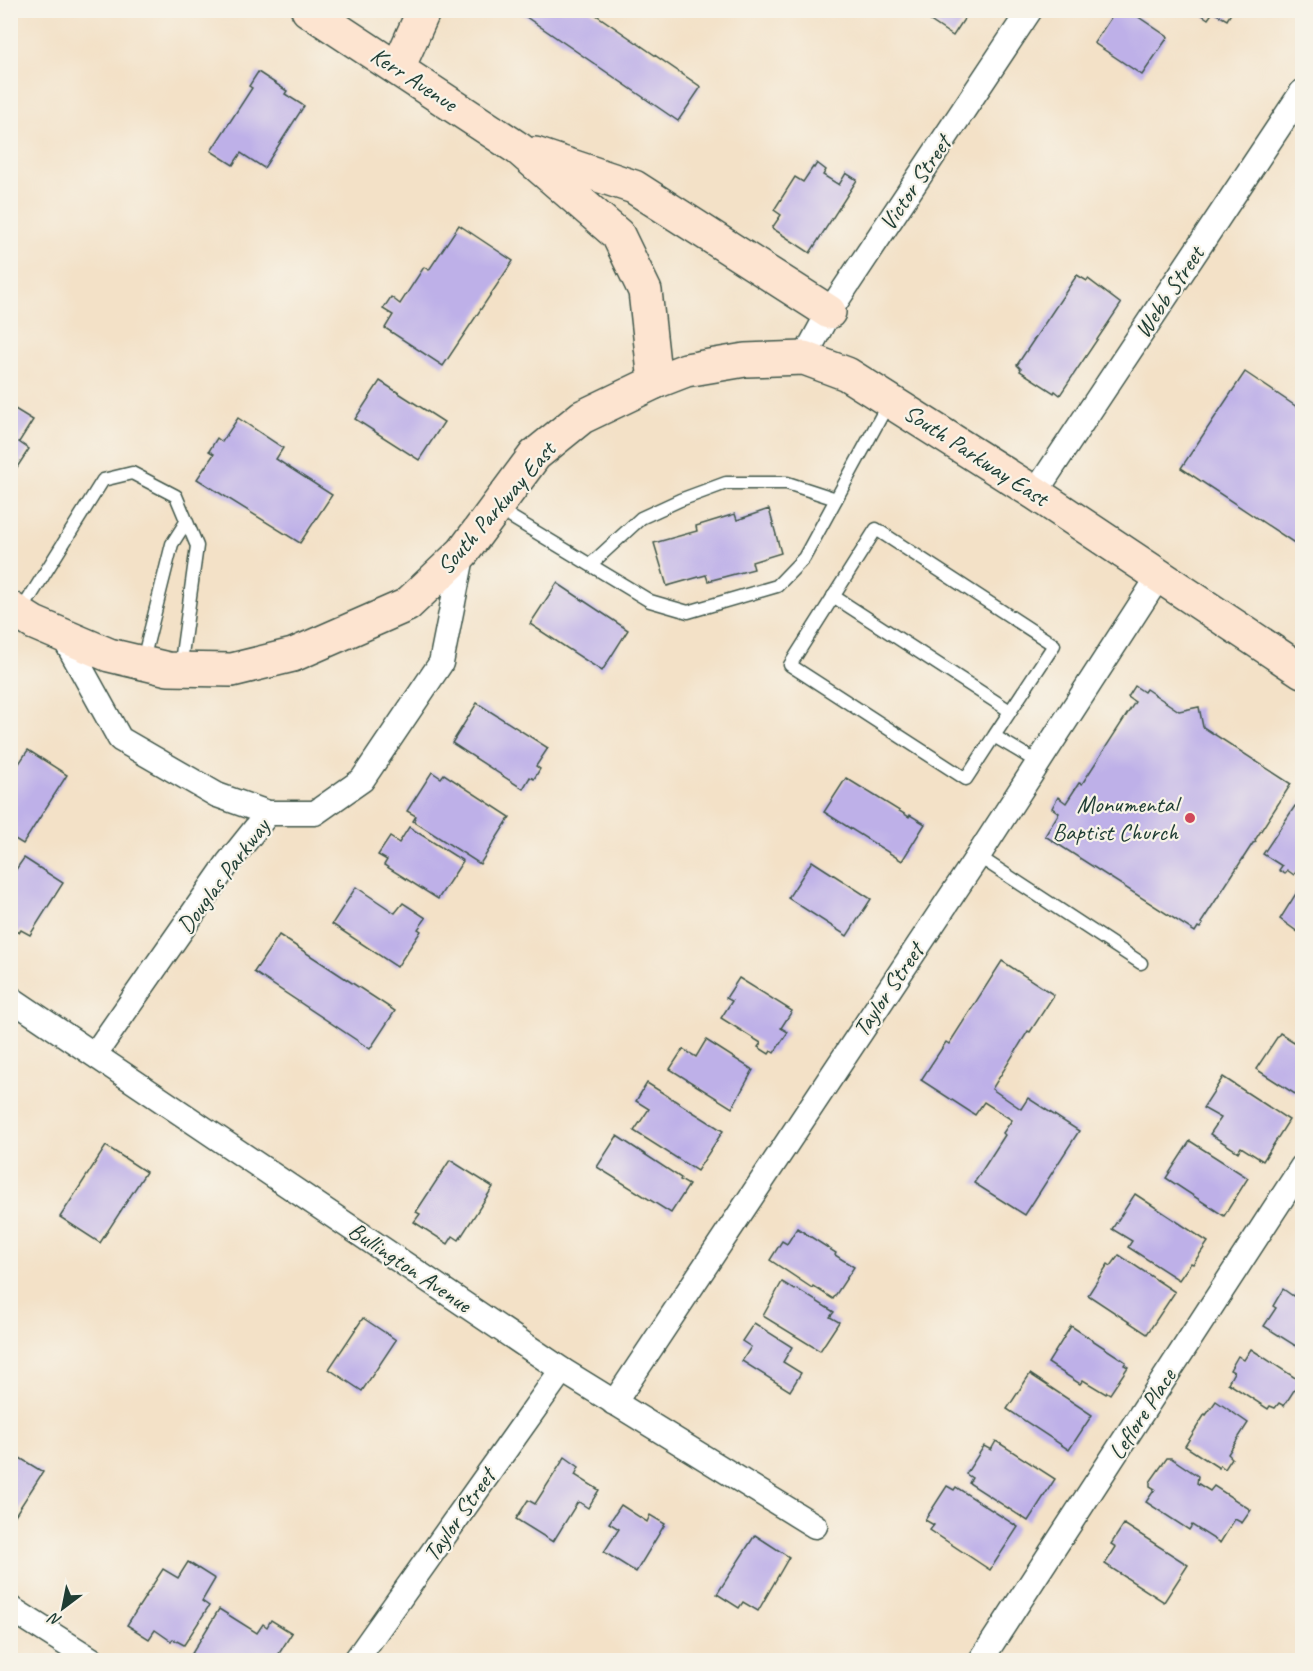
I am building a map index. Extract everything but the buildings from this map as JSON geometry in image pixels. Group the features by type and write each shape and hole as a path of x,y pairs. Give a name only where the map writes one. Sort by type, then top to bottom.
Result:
{"main road":[{"name":"Kerr Avenue","path":"308,10 519,149"},
{"path":"398,68 424,10"},
{"path":"519,149 634,187 829,312"},
{"path":"519,149 618,235 645,291 655,382"},
{"name":"South Parkway East","path":"15,610 34,623 109,655 168,669 232,670 293,655 407,605 463,552 494,507 535,455 582,417 655,382 686,370 745,360 804,358 847,374 890,401 1035,493 1302,671"}],"street":[{"name":"Victor Street","path":"804,358 829,312 1030,10"},
{"name":"Webb Street","path":"1035,493 1302,92"},
{"name":"Douglas Parkway","path":"95,1054 228,863 268,813 315,813 362,780 441,663 463,552"},
{"name":"Taylor Street","path":"615,1403 978,856 1160,576"},
{"path":"63,636 120,739 217,795 268,813"},
{"name":"Bullington Avenue","path":"10,998 561,1370 815,1526"},
{"name":"Leflore Place","path":"981,1660 1302,1167"},
{"name":"Taylor Street","path":"356,1660 561,1370"},
{"path":"10,1608 92,1660"}],"lane":[{"path":"494,507 650,601 688,612 777,586 804,558 890,401"},
{"path":"15,610 103,480 132,473 176,496 197,546 180,669"},
{"path":"591,564 641,518 726,483 787,483 836,499"},
{"path":"142,663 172,544 186,522"},
{"path":"876,529 1053,645 966,779 790,664 833,596 876,529"},
{"path":"833,596 1010,711"},
{"path":"994,736 1039,763"},
{"path":"978,856 1140,963"}],"place":[{"name":"Monumental Baptist Church","path":"1190,818"}]}
